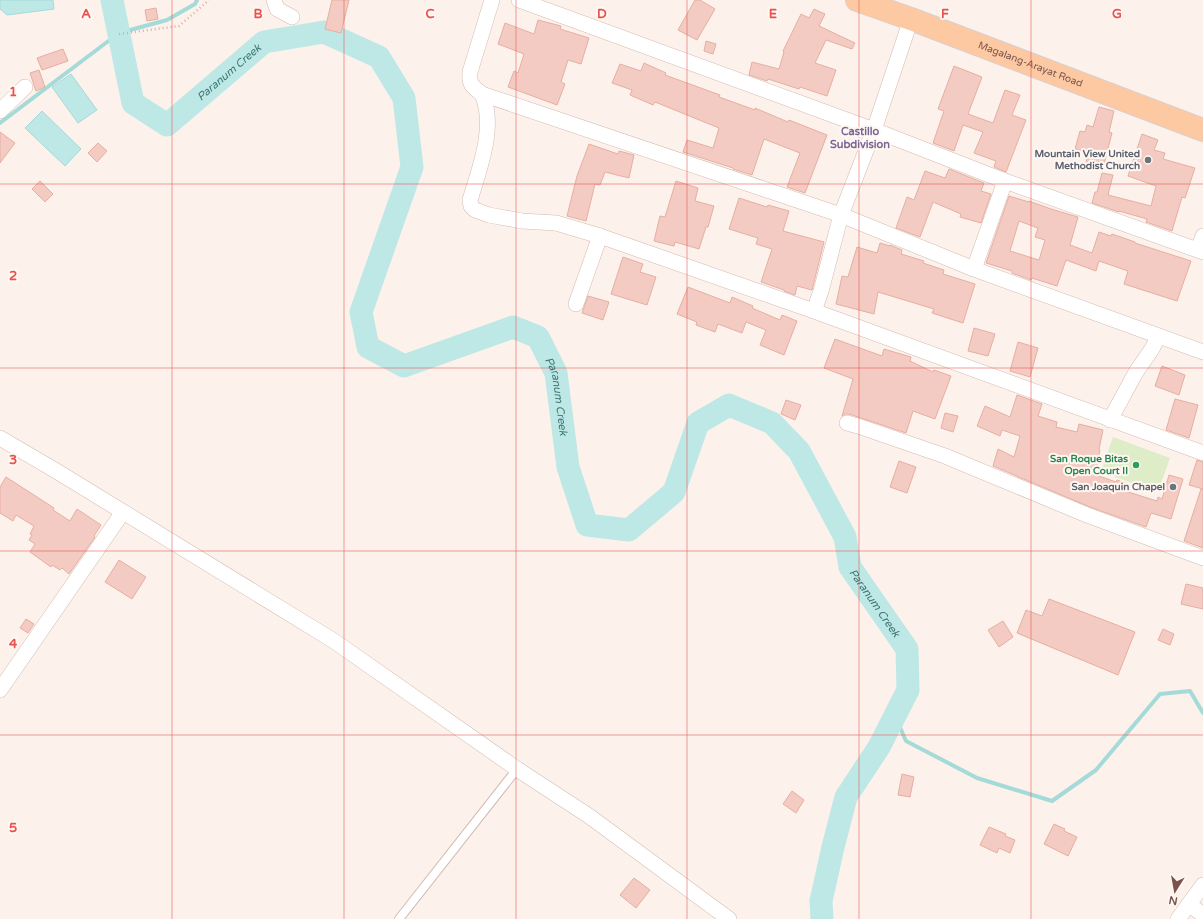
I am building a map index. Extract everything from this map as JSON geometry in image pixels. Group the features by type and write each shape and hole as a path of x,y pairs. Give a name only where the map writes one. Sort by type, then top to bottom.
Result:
{"main road":[{"name":"Magalang-Arayat Road","path":"857,0 880,4 910,19 1203,130"}],"street":[{"path":"274,0 277,9 292,17"},
{"path":"492,0 470,72 469,81 473,87 482,94 841,215 974,269 1158,337 1203,352"},
{"path":"519,0 874,130 1005,181 1201,246"},
{"path":"814,311 821,291 841,215 874,130 910,19"},
{"path":"0,111 25,87"},
{"path":"482,94 486,103 487,131 484,151 470,200 471,206 475,210 490,215 522,221 556,223 600,236 814,311 1203,453"},
{"path":"974,269 1005,181"},
{"path":"576,304 600,236"},
{"path":"1110,420 1136,372 1152,349 1158,337"},
{"path":"847,423 945,456 1087,515 1203,558"},
{"path":"0,438 334,641 517,769 589,816 729,919"},
{"path":"0,690 123,512"},
{"path":"1178,919 1203,885"},
{"path":"1189,904 1203,915"}],"lane":[{"path":"399,919 517,769"}],"path":[{"path":"119,34 179,26 209,0"}],"green space":[{"name":"San Roque Bitas Open Court II","path":"1113,437 1170,458 1158,492 1101,472"}],"water":[{"path":"0,0 53,0 54,9 7,15 0,9"},
{"path":"71,74 97,110 78,123 52,87"},
{"path":"42,111 81,149 65,166 25,128"}],"building":[{"path":"332,0 349,0 341,33 325,29"},
{"path":"695,0 700,0 715,9 697,40 678,30"},
{"path":"156,8 158,19 147,21 145,10"},
{"path":"814,9 825,14 819,26 855,43 852,49 826,40 815,63 836,70 827,96 800,87 799,89 768,79 767,81 749,75 752,62 779,69 783,51 801,14 809,18"},
{"path":"538,20 561,26 560,29 589,38 581,64 568,60 561,82 565,84 557,105 508,87 514,71 518,73 524,54 498,44 505,23 534,34"},
{"path":"706,41 716,44 713,54 704,51"},
{"path":"63,49 68,61 42,70 37,58"},
{"path":"644,63 666,73 665,75 720,95 719,97 755,110 755,108 788,122 789,120 827,135 805,193 787,187 800,153 764,139 752,175 683,152 687,140 713,148 719,128 655,102 653,105 630,95 632,90 612,83 620,64 641,71"},
{"path":"954,66 982,77 968,114 993,123 1005,90 1020,95 1012,115 1026,120 1006,172 994,167 996,161 974,153 983,132 963,125 954,151 933,143 944,111 938,109"},
{"path":"39,70 45,87 36,91 30,73"},
{"path":"1099,107 1114,111 1109,132 1112,133 1103,168 1086,163 1088,152 1075,149 1080,131 1085,132 1087,125 1093,127"},
{"path":"0,132 15,143 0,163"},
{"path":"1142,134 1158,140 1154,150 1165,153 1163,159 1195,168 1185,198 1182,197 1172,231 1146,222 1147,219 1092,203 1095,192 1097,192 1102,173 1113,175 1108,195 1151,206 1156,186 1128,176"},
{"path":"98,143 107,151 97,162 88,153"},
{"path":"589,144 618,154 619,151 634,155 629,178 605,172 600,185 595,184 586,221 567,216 577,176"},
{"path":"949,169 984,183 981,191 991,194 981,223 960,217 961,214 933,202 920,237 896,228 907,197 914,200 925,171 945,178"},
{"path":"40,181 53,194 45,202 32,189"},
{"path":"676,181 698,188 695,201 714,206 708,227 706,227 699,249 675,242 674,246 654,241 660,216 665,217"},
{"path":"1009,196 1078,217 1070,245 1092,253 1099,232 1111,236 1112,234 1191,261 1177,301 1124,284 1128,271 1099,261 1096,271 1066,260 1057,286 1032,278 1031,280 1012,273 1012,271 986,263","holes":["1019,221 1038,228 1035,237 1045,240 1039,260 1010,251"]},
{"path":"739,198 767,207 768,205 789,211 783,231 824,242 812,290 797,286 795,295 761,282 772,249 756,244 758,238 729,229"},
{"path":"880,243 902,250 901,254 924,261 923,263 944,270 943,274 975,284 963,323 932,313 934,309 878,292 874,314 836,304 842,276 848,277 857,247 877,253"},
{"path":"623,257 643,264 640,272 656,277 647,305 611,294"},
{"path":"688,287 730,303 732,297 753,306 752,308 780,320 782,315 797,321 784,355 760,345 766,330 746,322 742,333 718,324 715,332 696,325 697,322 677,314"},
{"path":"588,296 609,302 603,320 582,313"},
{"path":"974,328 995,334 988,356 968,351"},
{"path":"835,339 882,356 884,349 911,357 910,361 933,372 934,370 951,376 935,419 913,411 906,433 849,414 842,416 853,379 824,368"},
{"path":"1018,342 1038,348 1030,377 1010,371"},
{"path":"1162,366 1185,375 1179,395 1155,386"},
{"path":"1017,395 1042,404 1038,416 1057,422 1056,427 1077,432 1079,424 1103,430 1095,473 1096,475 1116,482 1117,480 1130,485 1128,492 1157,501 1158,497 1162,499 1169,475 1183,479 1171,519 1151,513 1146,527 1090,507 993,466 998,449 1014,457 1020,436 1002,430 1000,436 977,426 985,406 1010,417"},
{"path":"1175,399 1198,405 1189,438 1166,430"},
{"path":"786,400 801,405 795,420 781,414"},
{"path":"945,413 958,416 953,432 941,428"},
{"path":"1197,460 1203,462 1203,489 1189,485"},
{"path":"899,461 916,467 907,493 890,487"},
{"path":"6,477 54,508 53,510 70,521 77,509 101,525 94,536 95,537 69,574 62,568 60,570 52,565 51,567 30,552 35,544 29,540 34,526 16,515 13,521 0,513 0,487"},
{"path":"1201,489 1203,489 1203,548 1184,541"},
{"path":"119,560 146,577 132,599 105,582"},
{"path":"1186,584 1203,588 1203,609 1181,604"},
{"path":"1049,599 1135,632 1118,675 1017,633 1026,610 1042,616"},
{"path":"26,619 34,624 28,633 20,628"},
{"path":"1003,621 1013,637 999,647 988,630"},
{"path":"1163,629 1174,634 1170,645 1158,640"},
{"path":"902,774 914,777 910,797 898,795"},
{"path":"792,791 804,800 796,813 783,804"},
{"path":"1054,824 1077,837 1068,856 1044,844"},
{"path":"989,827 1006,834 1005,836 1015,840 1010,853 999,848 997,853 980,845"},
{"path":"634,878 650,890 636,908 620,895"}],"waterway":[{"name":"Paranum Creek","path":"112,0 133,103 167,125 264,42 324,32 379,57 404,98 412,167 361,312 368,347 404,366 513,327 538,337 556,373 568,467 587,525 629,530 674,492 698,423 729,405 772,423 799,451 845,537 850,567 907,649 908,690 879,747 846,797 821,901 822,919"},
{"path":"0,123 119,33 167,20 195,4 197,0"},
{"path":"895,716 906,741 977,778 1052,801 1096,770 1160,694 1190,691 1203,713"}],"place":[{"name":"Mountain View United Methodist Church","path":"1148,160"},
{"name":"San Roque Bitas Open Court II","path":"1136,465"},
{"name":"San Joaquin Chapel","path":"1173,487"}],"district":[{"name":"Castillo Subdivision","path":"860,137"}]}
